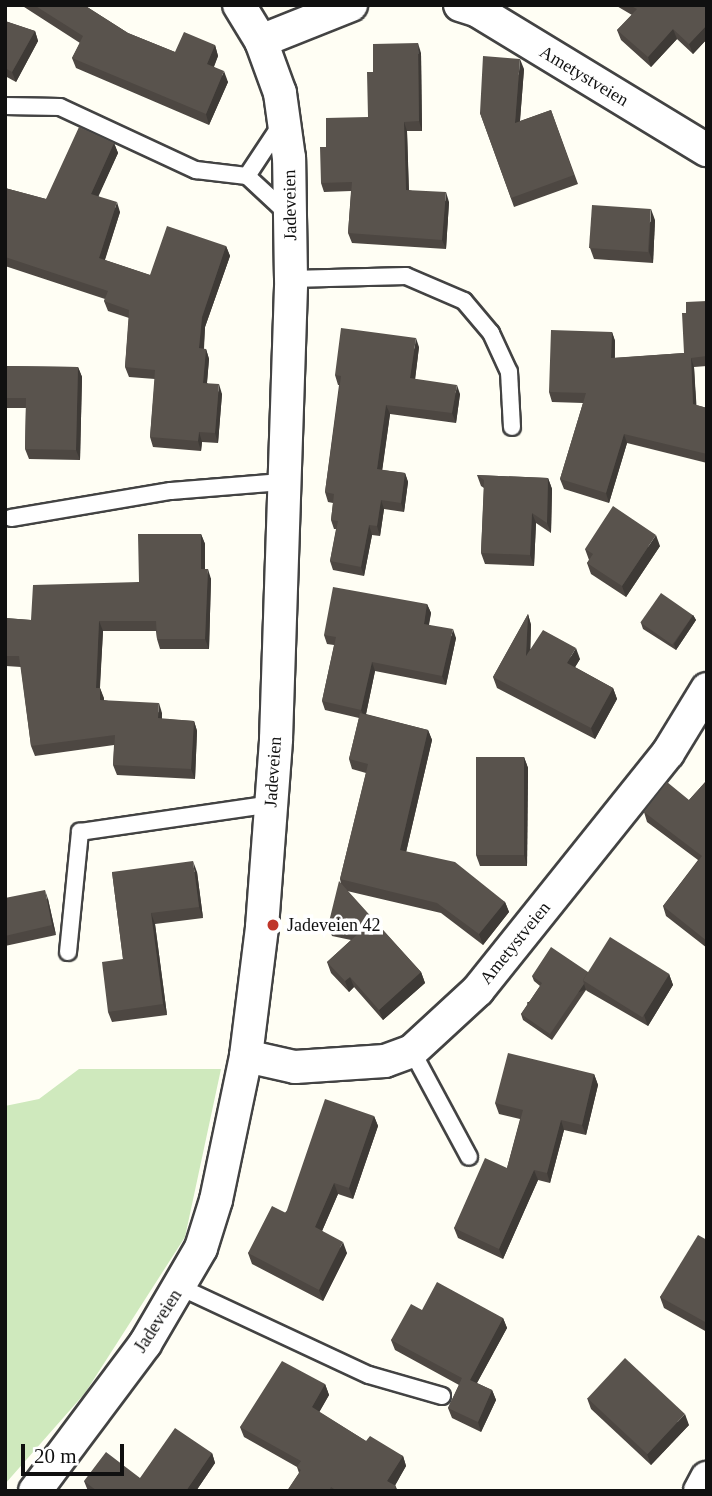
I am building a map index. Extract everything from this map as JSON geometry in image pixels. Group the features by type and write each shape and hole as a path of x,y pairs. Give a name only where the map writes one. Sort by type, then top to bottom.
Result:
{"street":[{"name":"Jadeveien","path":"36,1491 145,1344 201,1248 216,1200 246,1056 262,927 271,804 291,279 290,216 280,93 261,41 239,5"},
{"path":"261,41 351,5"},
{"name":"Ametystveien","path":"460,5 478,11 707,150"},
{"name":"Ametystveien","path":"246,1056 295,1067 385,1061 412,1051 478,990 668,753 707,689"},
{"path":"700,1491 707,1478"}],"lane":[{"path":"5,106 60,107 196,170 247,176 290,216"},
{"path":"247,176 284,121"},
{"path":"291,279 407,276 464,301 491,333 509,372 512,427"},
{"path":"11,518 171,491 282,482"},
{"path":"68,952 80,832 271,804"},
{"path":"412,1051 468,1157"},
{"path":"180,1287 369,1375 442,1396"}],"green space":[{"path":"79,1069 221,1069 185,1237 85,1393 5,1484 5,1106 39,1099"}],"building":[{"path":"34,5 84,5 128,33 175,52 184,32 215,45 207,64 224,71 206,114 72,58 83,36"},
{"path":"629,5 707,5 707,25 689,44 673,29 648,57 617,30 637,9"},
{"path":"5,21 35,31 12,72 5,68"},
{"path":"418,43 419,121 404,122 406,190 446,192 442,240 348,233 352,182 321,183 320,147 326,147 326,118 368,117 367,72 373,72 373,44"},
{"path":"483,56 520,59 515,123 551,110 574,175 511,198 480,113"},
{"path":"79,127 114,143 91,194 117,202 99,258 150,275 167,226 226,246 202,317 199,348 206,349 203,383 219,384 215,433 199,432 198,441 150,437 155,370 125,367 129,310 104,301 108,291 5,257 5,188 46,199"},
{"path":"592,205 651,209 648,252 589,248"},
{"path":"707,301 707,356 691,358 693,404 707,408 707,454 624,434 606,493 560,479 586,393 549,392 551,330 612,332 611,358 684,353 682,313 686,313 686,302"},
{"path":"341,328 416,338 410,378 457,385 452,413 386,405 377,469 405,473 401,503 381,500 377,526 369,525 361,567 330,561 338,521 331,520 334,494 325,492 341,376 335,375"},
{"path":"5,366 78,367 76,450 25,449 26,398 5,398"},
{"path":"477,475 548,478 547,523 532,513 530,555 481,553 484,480"},
{"path":"613,506 656,535 622,586 587,563 593,554 585,549"},
{"path":"138,534 201,534 201,569 208,569 205,639 157,639 156,621 99,621 96,688 100,688 100,700 159,703 158,718 194,721 191,769 113,765 115,735 31,746 19,656 5,656 5,618 31,620 33,585 139,582"},
{"path":"333,587 427,604 424,624 453,629 442,676 372,662 361,710 322,701 336,637 324,635"},
{"path":"661,593 693,615 672,645 640,622"},
{"path":"528,614 526,656 543,630 576,648 567,663 613,688 591,728 493,677"},
{"path":"360,713 428,730 400,850 455,862 505,902 479,934 437,903 340,879 368,764 349,759"},
{"path":"476,757 524,757 524,855 476,855"},
{"path":"707,780 707,941 663,906 702,856 644,812 667,782 689,800"},
{"path":"193,861 199,907 151,913 163,1004 108,1012 102,962 123,959 112,872"},
{"path":"339,881 421,972 379,1010 350,977 345,981 327,962 360,932 328,926"},
{"path":"45,890 52,925 5,936 5,898"},
{"path":"610,937 669,974 642,1017 583,980"},
{"path":"551,947 588,972 583,980 584,984 550,1034 521,1014 542,983 532,976"},
{"path":"508,1053 594,1074 582,1125 561,1120 547,1173 534,1170 499,1249 454,1228 485,1158 507,1168 523,1110 495,1103"},
{"path":"325,1099 374,1116 349,1188 334,1183 315,1227 343,1242 319,1290 248,1253 272,1206 286,1213"},
{"path":"698,1235 707,1240 707,1323 660,1297"},
{"path":"437,1282 503,1318 470,1380 492,1390 478,1422 448,1408 462,1378 391,1340 411,1304 422,1310"},
{"path":"625,1358 685,1414 647,1454 587,1398"},
{"path":"282,1361 325,1384 312,1407 366,1441 370,1436 403,1456 387,1481 396,1486 393,1491 337,1491 331,1487 329,1491 287,1491 301,1470 297,1467 301,1461 240,1427"},
{"path":"175,1428 212,1453 186,1491 97,1491 84,1481 106,1452 140,1478"}],"place":[{"name":"Jadeveien 42","path":"273,925"}]}
